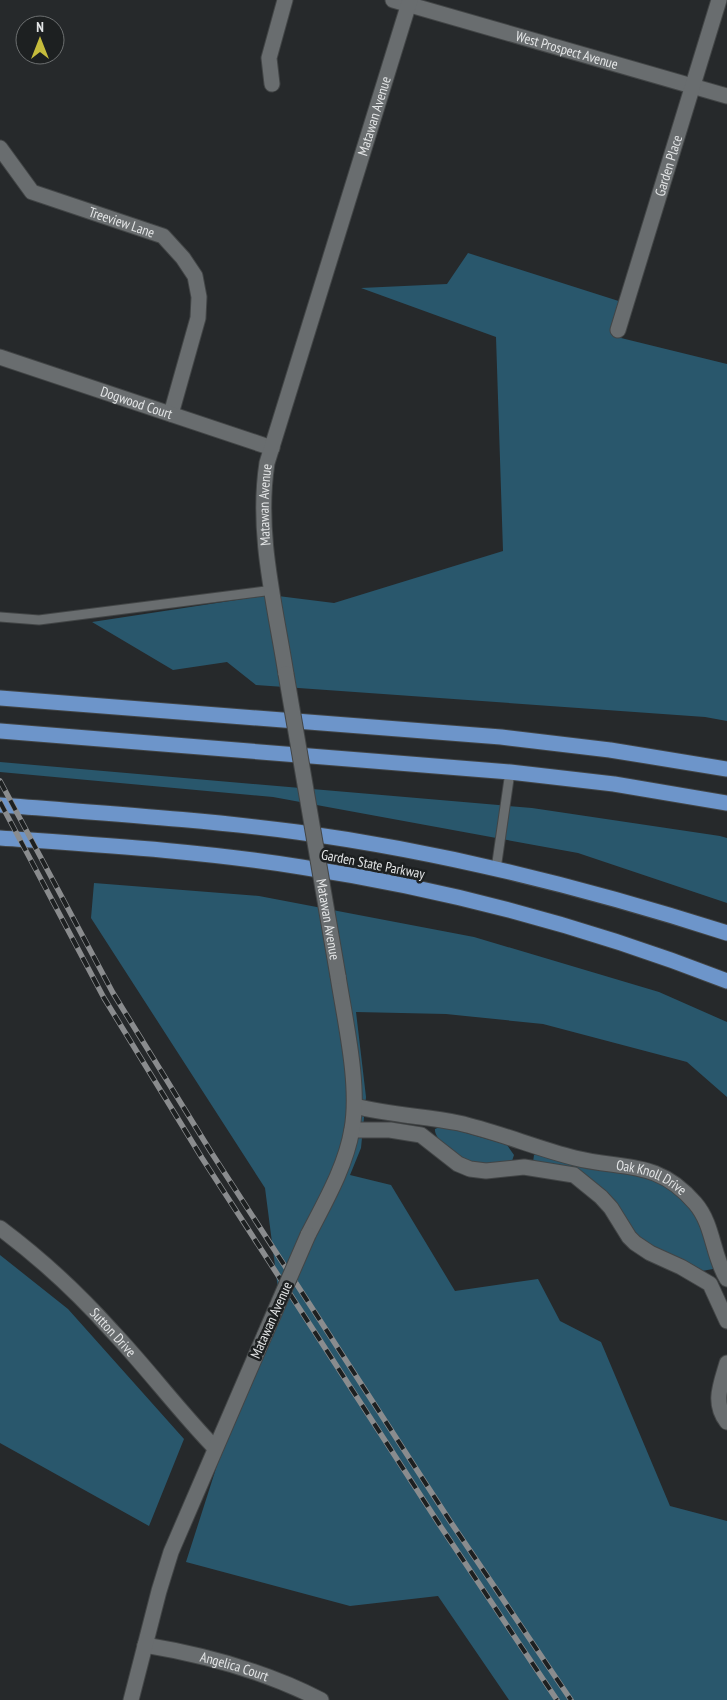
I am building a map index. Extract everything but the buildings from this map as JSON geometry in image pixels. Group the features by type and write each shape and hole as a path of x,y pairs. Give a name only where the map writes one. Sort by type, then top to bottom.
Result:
{"highway":[{"path":"0,698 501,737 610,750 727,769"},
{"path":"0,731 510,772 614,784 727,803"},
{"name":"Garden State Parkway","path":"0,805 296,832 402,849 496,868 583,889 727,933"},
{"name":"Garden State Parkway","path":"0,838 239,858 354,876 460,899 566,926 727,982"}],"street":[{"path":"272,84 269,58 285,0"},
{"name":"West Prospect Avenue","path":"392,0 409,2 727,96"},
{"name":"Garden Place","path":"618,330 719,0"},
{"name":"Matawan Avenue","path":"131,1700 171,1552 308,1236 335,1181 352,1130 355,1106 338,976 272,590 263,511 264,484 272,448 409,2"},
{"name":"Treeview Lane","path":"0,148 32,192 163,236 174,246 195,276 199,298 198,318 171,414"},
{"name":"Dogwood Court","path":"0,357 272,448"},
{"name":"Oak Knoll Drive","path":"355,1106 386,1114 460,1124 576,1158 632,1165 673,1182 695,1203 704,1215 726,1276 710,1284"},
{"path":"421,1135 425,1118"},
{"path":"352,1130 390,1130 421,1135 458,1164 470,1169 486,1172 524,1167 574,1175 601,1197 611,1208 629,1237 635,1243 650,1253 681,1267 710,1284 727,1321"},
{"path":"524,1167 525,1144"},
{"name":"Sutton Drive","path":"0,1228 83,1300 143,1366 186,1420 215,1448"},
{"path":"727,1363 718,1402 720,1412 727,1422"},
{"name":"Angelica Court","path":"145,1645 176,1650 243,1669 321,1700"}],"lane":[{"path":"0,617 39,620 272,590"},
{"path":"496,868 510,772"}],"shaded area":[{"path":"468,253 628,304 621,338 727,364 727,721 705,717 256,685 227,662 173,670 92,622 270,595 334,603 503,551 496,337 361,288 447,284"},
{"path":"0,762 532,808 720,836 727,838 727,903 578,853 273,797 0,772"},
{"path":"94,883 259,896 474,937 659,992 727,1022 727,1097 687,1062 543,1024 446,1014 356,1012 366,1097 361,1148 350,1175 391,1185 455,1291 538,1279 560,1321 601,1342 670,1506 727,1521 727,1700 509,1700 438,1596 350,1606 186,1562 263,1322 278,1289 265,1188 91,918"},
{"path":"442,1126 507,1145 514,1155 512,1161 489,1165 465,1163 451,1152 435,1133 435,1129"},
{"path":"538,1154 623,1170 644,1176 663,1185 679,1197 697,1218 708,1245 714,1265 713,1269 702,1271 640,1240 614,1200 592,1180 582,1175 533,1162 534,1155"},
{"path":"0,1255 68,1309 184,1439 149,1526 0,1443"}],"railway":[{"path":"0,781 113,993 211,1152 450,1521 571,1700"},
{"path":"0,802 104,998 202,1158 441,1527 557,1700"}]}
